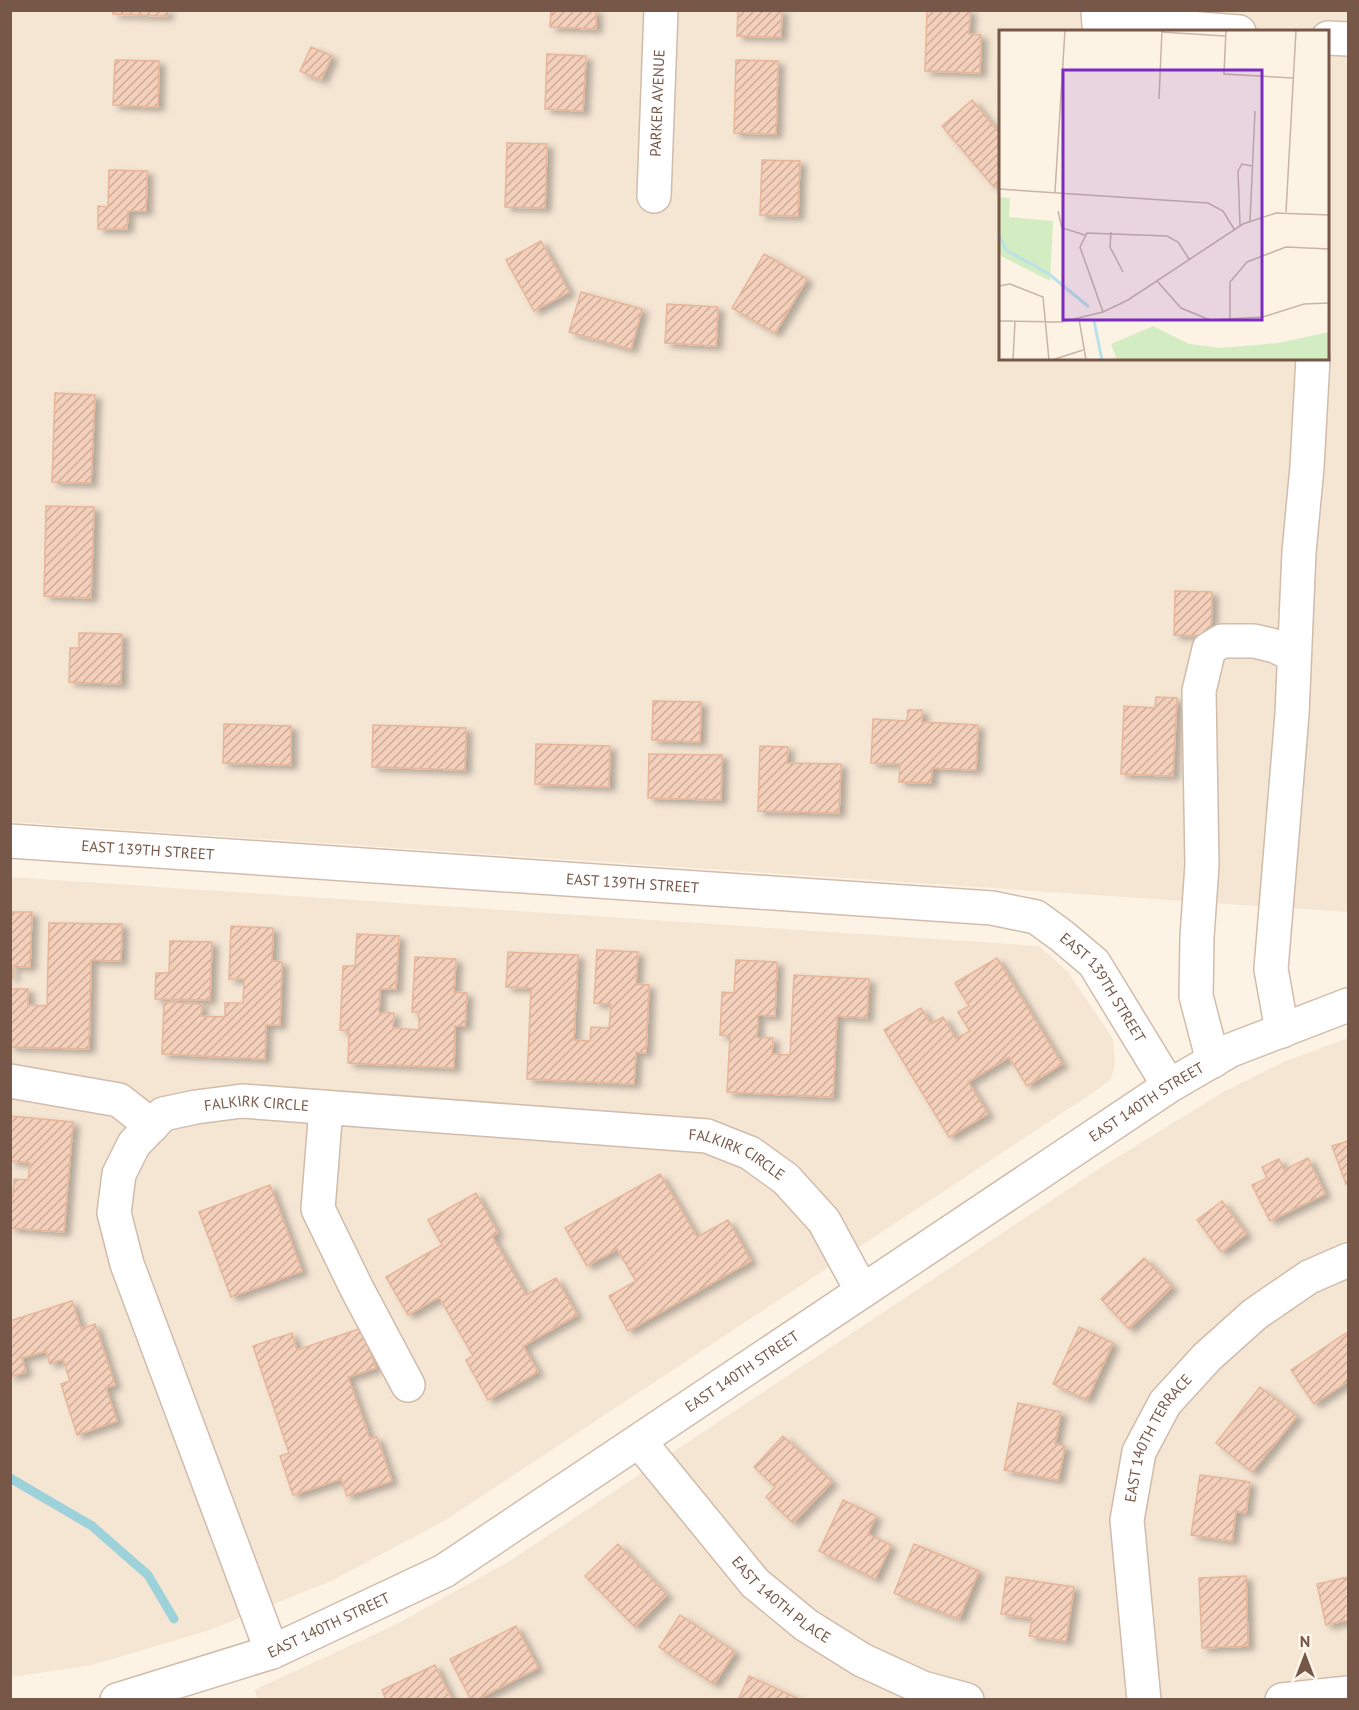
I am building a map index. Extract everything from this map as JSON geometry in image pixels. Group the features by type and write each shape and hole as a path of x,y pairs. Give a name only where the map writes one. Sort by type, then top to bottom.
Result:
{"street":[{"name":"PARKER AVENUE","path":"654,196 662,10"},
{"path":"1098,18 1213,30"},
{"path":"1329,38 1348,39"},
{"path":"1282,1031 1271,969 1288,771 1299,552 1307,467 1313,360"},
{"path":"1213,1061 1196,996 1202,865 1199,692 1209,649 1222,641 1254,641 1275,646 1294,655"},
{"name":"EAST 139TH STREET","path":"10,841 980,908 1036,917 1094,963 1169,1086"},
{"name":"EAST 140TH STREET","path":"117,1700 272,1652 444,1571 1169,1086 1231,1050 1348,1005"},
{"path":"10,1081 119,1100 152,1126"},
{"name":"FALKIRK CIRCLE","path":"272,1652 127,1264 114,1213 119,1174 134,1144 163,1114 242,1101 707,1136 750,1153 786,1179 824,1221 862,1291"},
{"path":"326,1108 318,1209 408,1385"},
{"name":"EAST 140TH TERRACE","path":"1144,1700 1127,1520 1139,1452 1165,1403 1207,1357 1255,1314 1309,1277 1348,1260"},
{"name":"EAST 140TH PLACE","path":"639,1441 755,1583 806,1625 862,1660 923,1688 968,1700"},
{"path":"1282,1700 1348,1693"}],"shaded area":[{"path":"10,11 1348,11 1348,912 11,822"},
{"path":"11,877 1039,946 1068,972 1113,1039 1115,1063 1111,1079 1094,1092 444,1521 331,1581 207,1631 92,1665 11,1677"},
{"path":"1348,1038 1348,1699 258,1700 254,1690 395,1625 508,1562 1100,1168 1225,1091 1288,1060"}],"building":[{"path":"113,10 168,10 167,16 113,14"},
{"path":"551,10 596,10 596,29 550,27"},
{"path":"738,10 782,10 781,37 737,36"},
{"path":"927,10 970,10 969,34 981,35 980,73 925,71"},
{"path":"311,47 332,56 321,80 300,71"},
{"path":"547,54 586,56 583,111 545,109"},
{"path":"115,60 159,61 158,107 113,105"},
{"path":"736,60 778,61 776,134 734,133"},
{"path":"972,100 999,133 999,182 994,187 942,126"},
{"path":"507,143 547,144 545,208 505,207"},
{"path":"762,160 800,161 798,216 760,215"},
{"path":"109,170 147,171 146,211 128,211 127,229 98,229 98,206 108,207"},
{"path":"541,241 569,292 534,311 506,260"},
{"path":"764,254 807,279 775,333 732,308"},
{"path":"581,292 642,309 631,349 569,332"},
{"path":"667,304 718,307 716,346 665,343"},
{"path":"55,393 95,395 91,483 52,482"},
{"path":"46,506 94,507 91,598 44,596"},
{"path":"1175,591 1212,592 1211,636 1174,635"},
{"path":"79,633 122,634 121,684 69,682 70,648 79,648"},
{"path":"1156,697 1177,698 1173,776 1121,774 1124,706 1155,708"},
{"path":"653,701 701,702 700,742 652,740"},
{"path":"908,710 922,710 922,722 978,725 976,770 932,768 931,783 899,782 900,764 871,763 873,719 907,721"},
{"path":"224,724 291,726 291,765 223,763"},
{"path":"373,725 466,728 465,770 372,767"},
{"path":"536,744 610,746 609,787 535,784"},
{"path":"760,746 788,747 787,763 841,764 839,813 758,811"},
{"path":"649,754 722,755 721,800 648,798"},
{"path":"10,912 32,912 30,967 13,966 13,978 10,978"},
{"path":"49,923 122,924 121,961 91,960 89,1049 10,1047 10,989 28,989 28,1005 47,1006"},
{"path":"231,926 273,928 272,961 282,962 280,1025 266,1025 265,1059 162,1054 164,1002 202,1004 201,1016 225,1017 225,1003 243,1003 244,979 229,979"},
{"path":"357,934 399,936 396,989 380,989 379,1013 394,1013 393,1028 419,1030 419,1012 412,1012 415,957 456,959 454,992 467,993 465,1026 455,1026 454,1068 348,1063 349,1031 340,1030 343,966 355,966"},
{"path":"170,941 212,942 210,1000 155,999 156,973 169,973"},
{"path":"597,950 638,952 636,984 649,985 646,1053 636,1052 634,1084 527,1079 531,988 506,987 508,952 578,955 574,1040 590,1041 591,1027 609,1028 611,1004 594,1003"},
{"path":"997,958 1062,1064 1027,1086 1009,1057 968,1082 988,1114 949,1137 884,1030 921,1008 931,1024 943,1017 956,1039 970,1031 958,1012 969,1006 955,983"},
{"path":"736,960 777,962 775,1016 758,1015 757,1038 773,1038 772,1054 790,1055 794,975 869,979 867,1018 837,1016 833,1097 727,1092 730,1036 720,1035 722,992 734,993"},
{"path":"10,1116 73,1122 64,1232 10,1228 10,1195 13,1196 14,1179 28,1180 30,1163 10,1161"},
{"path":"1348,1141 1348,1183 1346,1184 1332,1146"},
{"path":"1308,1158 1325,1194 1270,1221 1252,1185 1267,1178 1262,1167 1279,1159 1284,1170"},
{"path":"660,1174 697,1237 728,1220 751,1261 628,1331 609,1296 636,1281 617,1249 587,1266 565,1228"},
{"path":"270,1185 302,1271 231,1297 199,1212"},
{"path":"476,1193 498,1233 492,1236 526,1295 556,1278 577,1315 523,1346 538,1372 488,1400 466,1360 473,1356 439,1297 408,1315 386,1277 442,1245 428,1220"},
{"path":"1222,1201 1246,1234 1221,1252 1197,1220"},
{"path":"1144,1258 1172,1287 1129,1329 1101,1299"},
{"path":"72,1301 81,1329 95,1324 115,1385 106,1388 117,1421 77,1435 61,1384 70,1381 63,1359 50,1364 46,1351 22,1358 26,1372 10,1377 10,1321"},
{"path":"1079,1327 1113,1343 1087,1400 1053,1384"},
{"path":"362,1328 376,1368 348,1377 370,1439 377,1437 392,1481 347,1496 341,1479 293,1495 280,1456 289,1453 253,1346 292,1333 297,1350"},
{"path":"1346,1333 1348,1336 1348,1381 1314,1404 1291,1370"},
{"path":"1260,1387 1297,1416 1252,1472 1216,1443"},
{"path":"1018,1403 1061,1412 1055,1444 1065,1446 1058,1480 1004,1470"},
{"path":"783,1436 832,1482 793,1523 766,1497 775,1487 754,1467"},
{"path":"1200,1475 1250,1482 1246,1513 1236,1511 1232,1541 1191,1535"},
{"path":"843,1500 876,1516 868,1534 891,1545 875,1579 819,1551"},
{"path":"618,1544 667,1595 635,1627 585,1576"},
{"path":"914,1544 979,1571 959,1619 894,1593"},
{"path":"1246,1576 1248,1646 1202,1648 1199,1578"},
{"path":"1006,1577 1074,1587 1066,1641 1029,1636 1032,1618 1001,1614"},
{"path":"1348,1577 1348,1620 1326,1625 1317,1584"},
{"path":"680,1615 735,1652 714,1684 659,1647"},
{"path":"516,1626 538,1668 476,1700 471,1700 450,1659"},
{"path":"435,1665 452,1700 386,1700 382,1690"},
{"path":"749,1676 801,1700 738,1700"}],"waterway":[{"path":"10,1478 92,1526 148,1575 174,1619"}]}
